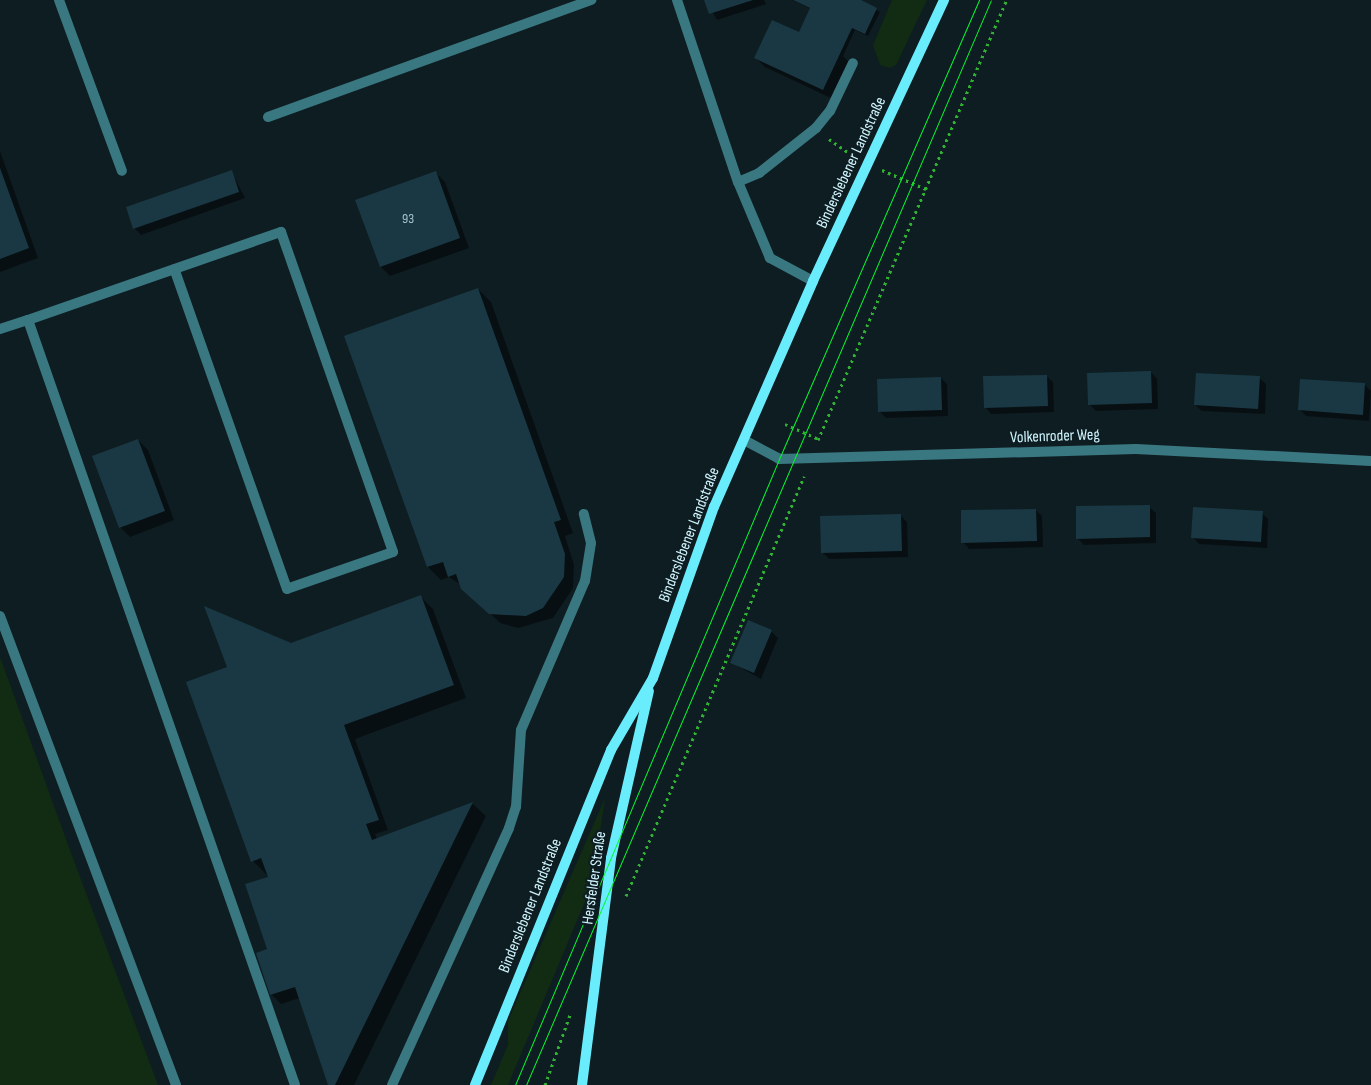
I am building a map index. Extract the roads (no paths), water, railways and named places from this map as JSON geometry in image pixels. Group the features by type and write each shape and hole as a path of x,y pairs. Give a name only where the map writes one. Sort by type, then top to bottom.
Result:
{"main road":[{"name":"Binderslebener Landstraße","path":"475,1085 611,750 653,678 714,507 813,281 944,0"},
{"name":"Hersfelder Straße","path":"582,1085 611,858 653,678"}],"street":[{"path":"59,0 122,171"},
{"path":"268,117 592,0"},
{"path":"677,0 738,182 770,258 813,281"},
{"path":"738,182 758,173 816,128 830,111 853,62"},
{"path":"0,329 281,232 393,552 287,589 174,269"},
{"path":"28,320 295,1085"},
{"name":"Volkenroder Weg","path":"744,440 778,459 810,460 1136,449 1371,461"},
{"path":"392,1085 509,828 516,806 521,730 585,581 591,543 584,514"},
{"path":"0,616 176,1085"}],"tram line":[{"path":"515,1085 779,459 979,0"},
{"path":"526,1085 991,0"}]}
